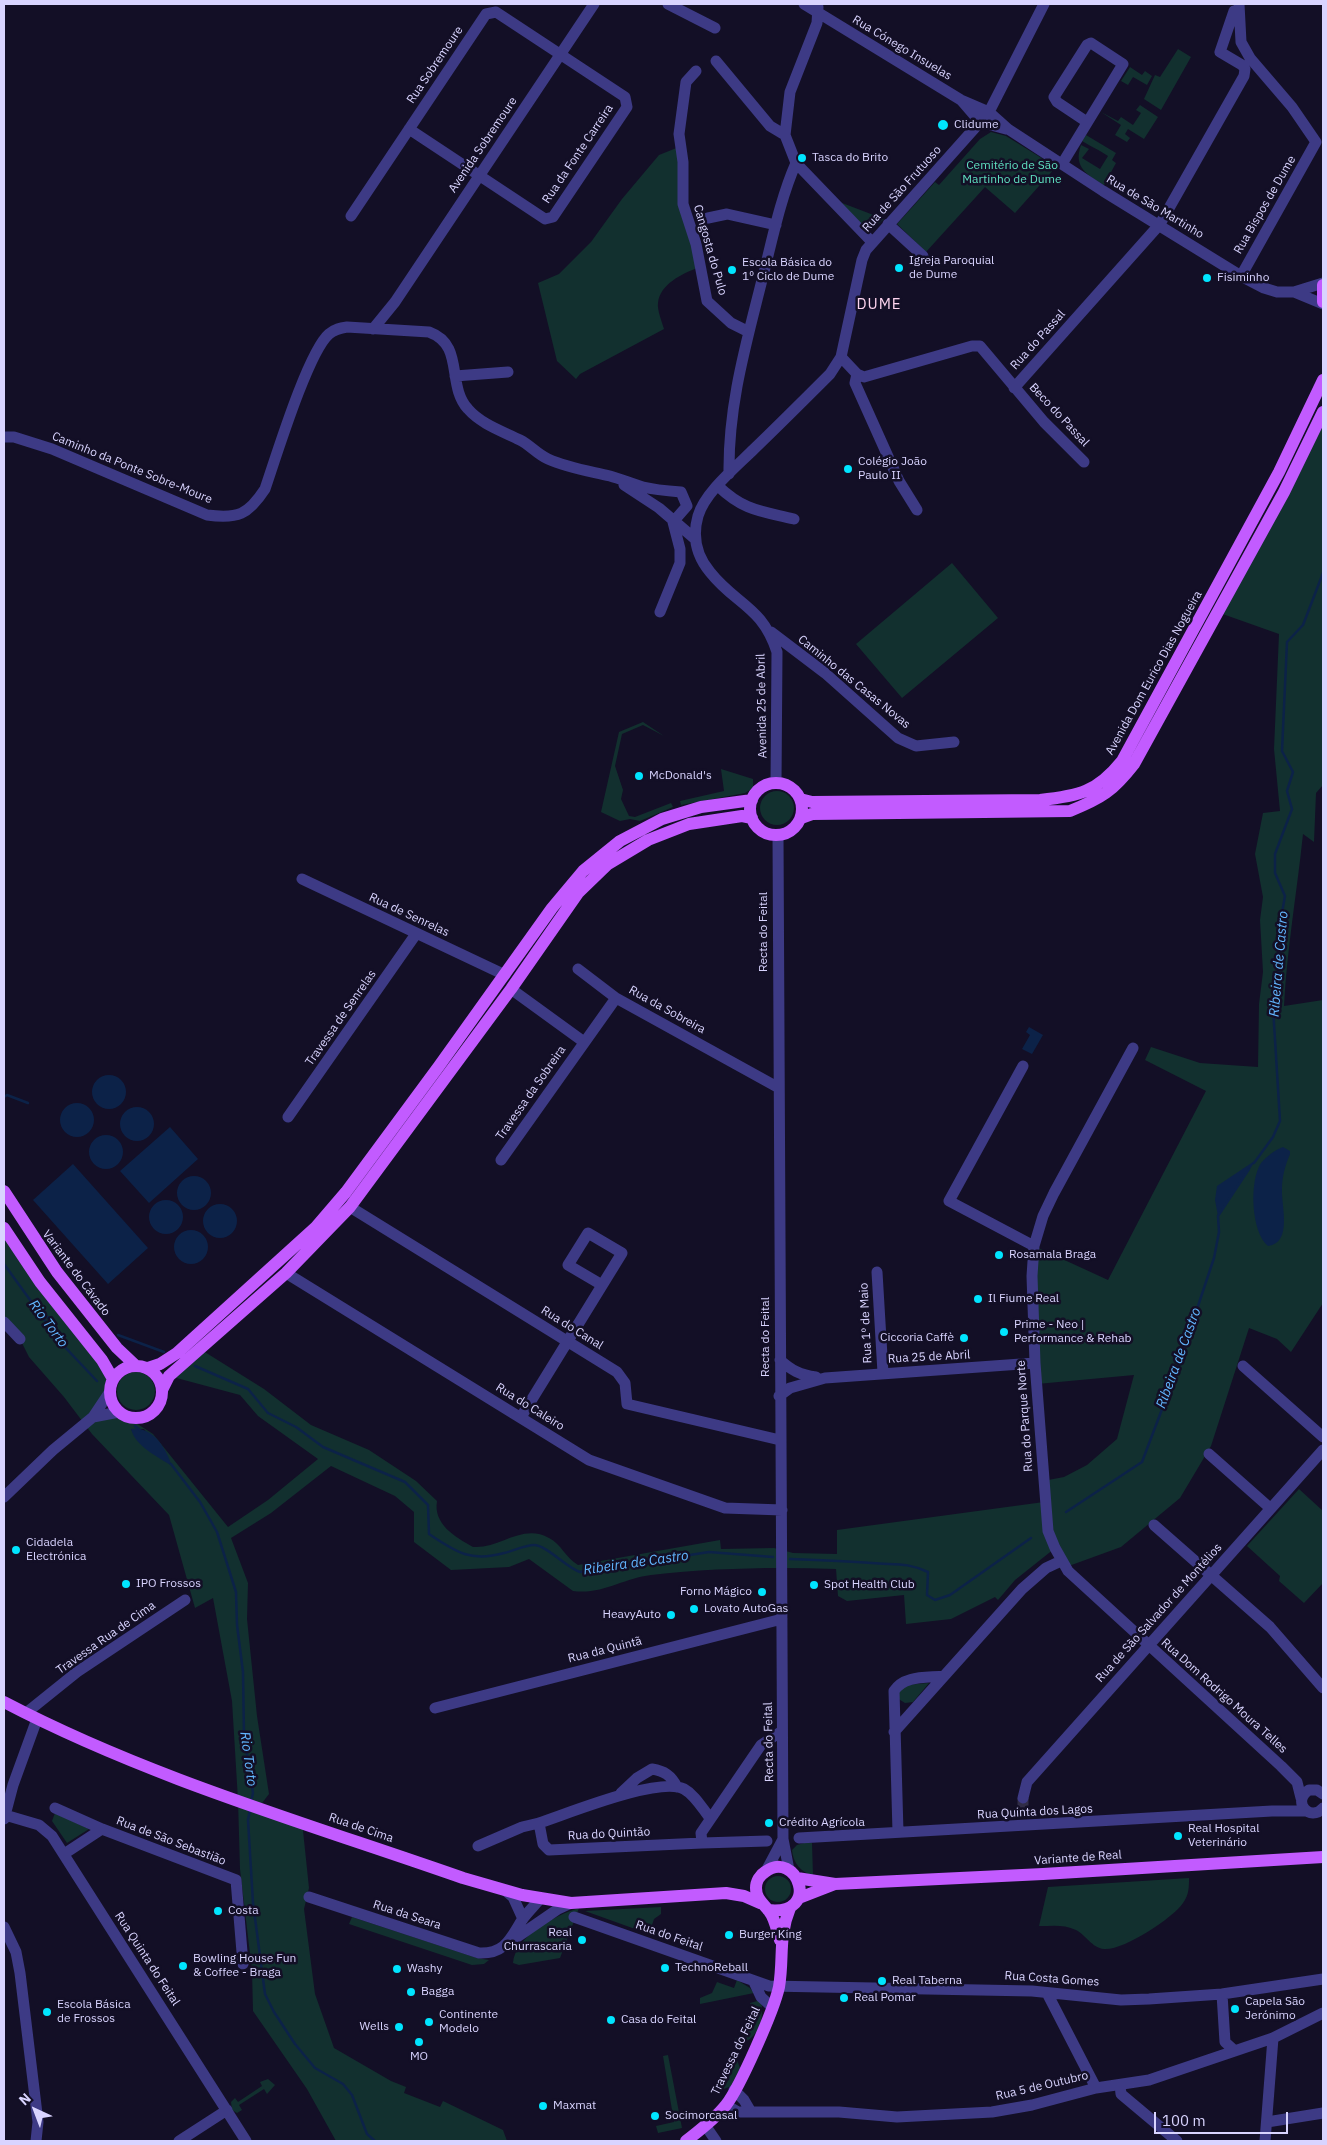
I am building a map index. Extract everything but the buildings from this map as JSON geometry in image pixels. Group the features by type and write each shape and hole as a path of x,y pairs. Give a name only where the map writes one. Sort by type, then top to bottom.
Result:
{"main road":[{"path":"1323,284 1323,303"},
{"name":"Avenida Dom Eurico Dias Nogueira","path":"800,799 812,802 1040,800 1071,797 1090,790 1108,778 1122,761 1279,472 1323,380"},
{"name":"Avenida Dom Eurico Dias Nogueira","path":"801,818 812,814 1070,811 1096,801 1117,786 1134,764 1284,492 1323,412"},
{"path":"776,783 790,787 800,799 801,818 792,830 778,835 762,831 752,818 752,800 761,788 776,783"},
{"path":"148,1368 160,1364 177,1353 316,1227 383,1144 552,908 583,871 620,841 662,819 701,807 752,800"},
{"path":"162,1390 158,1377 148,1368 135,1365 126,1367 113,1379 110,1393 114,1407 119,1412 130,1417 146,1416 158,1406 162,1390 169,1376 286,1273 350,1208 512,989 578,893 608,864 648,840 689,824 742,816 752,818"},
{"name":"Variante do Cávado","path":"4,1191 57,1272 117,1348 135,1365"},
{"path":"4,1228 40,1282 102,1360 113,1379"},
{"name":"Rua de Cima","path":"4,1702 34,1718 148,1766 238,1800 463,1878 506,1891 540,1899 571,1903 726,1893 744,1896 764,1906"},
{"name":"Variante de Real","path":"793,1874 835,1884 1043,1874 1323,1857"},
{"path":"763,1873 779,1866 793,1874"},
{"name":"Rua de Cima","path":"726,1893 743,1886 763,1873"},
{"name":"Recta do Feital","path":"763,1873 756,1888 780,1942"},
{"name":"Recta do Feital","path":"779,1987 780,1942 784,1923 800,1890 793,1874"},
{"name":"Variante de Real","path":"794,1903 835,1884"},
{"path":"764,1906 780,1911 794,1903"},
{"name":"Travessa do Feital","path":"686,2141 726,2105 772,2007 779,1987"}],"street":[{"name":"Avenida Sobremoure","path":"373,329 395,302 594,4"},
{"path":"668,4 715,28"},
{"name":"Rua Cónego Insuelas","path":"804,4 820,7 961,100 989,112"},
{"name":"Rua de São Frutuoso","path":"694,538 698,514 718,486 830,374 841,358 862,260 872,242 989,112 1044,4"},
{"path":"820,7 790,92 785,135 796,163 872,242"},
{"name":"Rua Bispos de Dume","path":"1236,7 1241,42 1250,58 1292,107 1316,142 1241,276"},
{"name":"Rua do Passal","path":"858,374 864,377 972,346 980,346 1014,388 1160,224 1244,76 1246,69 1242,64 1220,52 1236,7"},
{"name":"Rua Sobremoure","path":"350,216 486,14 490,11 496,12 560,54"},
{"path":"1062,164 1123,64 1091,43 1087,46 1054,98 1056,102 1087,122"},
{"name":"Rua da Fonte Carreira","path":"479,176 545,219 553,217 621,115 626,107 625,97 560,54"},
{"path":"716,61 770,126 785,135"},
{"name":"Cangosta do Pulo","path":"696,71 686,82 679,134 683,162 683,204 696,244 707,301 731,323 749,332"},
{"name":"Rua Cónego Insuelas","path":"961,100 980,122"},
{"name":"Rua de São Martinho","path":"989,112 1008,129 1103,192 1160,224 1241,276 1264,288 1294,292 1323,303"},
{"name":"Rua de São Martinho","path":"980,122 1008,129"},
{"path":"409,129 479,176"},
{"path":"729,474 734,391 776,225 796,163"},
{"path":"708,218 727,214 776,225"},
{"path":"888,224 923,256"},
{"name":"Rua de São Martinho","path":"1294,292 1323,284"},
{"path":"394,329 392,318 395,302"},
{"name":"Caminho da Ponte Sobre-Moure","path":"4,437 14,437 52,449 207,515 225,517 240,515 256,502 265,489 311,363 328,335 338,328 429,332 438,335 449,346 460,396 466,408 480,420 528,444 535,453 548,459 579,470 644,487 681,492 687,506 674,522"},
{"path":"841,358 858,374 855,383 899,481 917,510"},
{"path":"455,376 508,372"},
{"name":"Beco do Passal","path":"1014,388 1084,462"},
{"path":"611,477 659,508 694,538"},
{"path":"718,486 733,500 747,508 794,519"},
{"path":"660,612 680,563 680,549 674,522"},
{"name":"Avenida 25 de Abril","path":"694,538 700,559 712,574 760,618 771,632 777,652 776,783"},
{"name":"Caminho das Casas Novas","path":"771,632 825,673 898,738 916,746 954,742"},
{"name":"Recta do Feital","path":"778,835 782,1839 793,1874"},
{"name":"Rua de Senrelas","path":"302,879 504,975"},
{"name":"Travessa de Senrelas","path":"288,1118 416,934"},
{"path":"578,969 616,998"},
{"path":"512,989 584,1042"},
{"name":"Rua da Sobreira","path":"584,1042 616,998 779,1088"},
{"name":"Travessa da Sobreira","path":"501,1160 584,1042"},
{"name":"Rua do Parque Norte","path":"1134,1048 1043,1216 1034,1246 1032,1276 1035,1363 1048,1531 1061,1561 1090,1592 1149,1646"},
{"path":"1023,1066 949,1201 1034,1246"},
{"name":"Rua do Canal","path":"350,1208 617,1372 625,1383 627,1404 780,1440"},
{"path":"521,1417 569,1342 622,1253 588,1233 568,1265 602,1285"},
{"name":"Rua 1º de Maio","path":"877,1272 883,1373"},
{"name":"Rua do Caleiro","path":"286,1273 589,1460 726,1508 782,1510"},
{"path":"4,1322 20,1339"},
{"name":"Rua 25 de Abril","path":"780,1360 790,1369 802,1375 825,1378"},
{"name":"Rua 25 de Abril","path":"779,1396 790,1388 825,1378 1035,1363"},
{"path":"1243,1366 1323,1437"},
{"path":"4,1497 53,1450 93,1417 110,1393"},
{"path":"93,1417 119,1412"},
{"name":"Rua de São Salvador de Montélios","path":"1022,1798 1026,1782 1323,1450"},
{"path":"1209,1454 1270,1508"},
{"path":"1154,1525 1270,1627 1323,1688"},
{"path":"894,1732 1022,1589 1046,1568 1061,1561"},
{"name":"Travessa Rua de Cima","path":"34,1718 44,1700 77,1672 184,1600"},
{"name":"Rua da Quintã","path":"435,1708 782,1619"},
{"name":"Rua Dom Rodrigo Moura Telles","path":"1149,1646 1281,1766"},
{"path":"898,1832 894,1690 897,1685 906,1680 944,1676"},
{"path":"4,1817 34,1718 44,1700"},
{"path":"893,1704 906,1708 916,1707"},
{"path":"702,1843 702,1832 710,1818 761,1745 782,1731"},
{"path":"1281,1766 1320,1792"},
{"path":"1281,1766 1297,1782 1303,1804 1315,1813 1323,1808"},
{"name":"Rua do Quintão","path":"620,1794 637,1778 652,1769 663,1770 673,1779 677,1787 693,1797 710,1818"},
{"name":"Rua do Quintão","path":"478,1846 522,1827 539,1823 620,1794 677,1787"},
{"path":"1303,1804 1309,1790 1320,1792"},
{"name":"Rua Quinta dos Lagos","path":"799,1838 1024,1821 1272,1811 1303,1804"},
{"name":"Rua de São Sebastião","path":"55,1808 102,1829 236,1880 243,1964"},
{"name":"Rua Quinta do Feital","path":"4,1817 46,1829 64,1854 246,2141"},
{"name":"Rua do Quintão","path":"539,1823 543,1844 549,1850 767,1841"},
{"name":"Rua de São Sebastião","path":"64,1854 102,1829"},
{"name":"Recta do Feital","path":"763,1873 782,1839"},
{"path":"506,1891 513,1897 523,1919"},
{"name":"Rua da Seara","path":"308,1897 479,1953 497,1951 509,1943"},
{"path":"509,1943 523,1919 540,1899"},
{"path":"509,1943 558,1909 571,1903"},
{"name":"Rua do Feital","path":"574,1917 754,1982 779,1987"},
{"path":"4,1927 16,1952 20,1973 38,2122 36,2141"},
{"name":"Rua Costa Gomes","path":"779,1987 836,1989 933,1988 1047,1993 1121,2000 1222,1994 1323,1979"},
{"path":"754,1982 761,1996 772,2007"},
{"path":"1047,1993 1096,2088"},
{"path":"1222,1994 1225,2042 1236,2051"},
{"name":"Rua 5 de Outubro","path":"726,2105 738,2112 839,2112 897,2118 992,2112 1032,2105 1096,2088 1149,2080 1273,2038 1323,2013"},
{"path":"1265,2141 1273,2038"},
{"path":"1120,2085 1122,2094 1177,2141"},
{"path":"734,2090 744,2100 751,2112"},
{"path":"179,2141 227,2110"},
{"path":"1267,2122 1323,2113"},
{"path":"705,2125 716,2141"}],"green space":[{"path":"1178,49 1191,57 1161,110 1144,99 1155,75 1160,77"},
{"path":"1130,67 1142,75 1145,71 1152,76 1147,85 1133,77 1128,85 1121,81"},
{"path":"1140,105 1158,117 1144,139 1128,129 1125,134 1130,138 1127,142 1115,135 1121,125 1101,112 1118,121 1121,117 1133,125 1141,113 1136,110"},
{"name":"Cemitério de São Martinho de Dume","path":"991,132 1006,136 1056,167 1015,213 985,187 926,252 897,224 935,182 939,185 980,139"},
{"path":"1086,135 1116,153 1112,160 1116,163 1104,185 1087,174 1080,165 1079,153 1081,145 1089,149 1082,158 1100,169 1108,156 1082,141"},
{"path":"679,147 697,268 679,277 663,290 658,306 664,329 580,374 576,379 557,361 538,283 559,274 591,242 622,199 659,155"},
{"path":"829,198 884,219 866,235"},
{"path":"1323,412 1323,785 1316,793 1314,842 1303,834 1284,1006 1323,1000 1323,1303 1291,1352 1277,1339 1249,1328 1211,1446 1180,1498 1121,1547 1066,1567 1054,1549 1015,1580 998,1600 995,1597 951,1619 906,1624 904,1595 847,1601 838,1596 836,1569 743,1569 651,1575 584,1592 573,1591 529,1559 509,1567 451,1570 414,1542 414,1512 395,1496 331,1466 271,1513 231,1538 248,1583 247,1619 257,1716 269,1794 259,1807 302,1821 309,1888 304,1909 315,1994 334,2048 391,2081 406,2087 404,2093 440,2107 443,2101 503,2130 507,2141 336,2141 307,2089 253,2011 252,1971 240,1869 232,1701 213,1598 195,1608 169,1515 92,1434 64,1397 29,1357 20,1339 4,1322 4,1228 113,1379 109,1393 99,1411 119,1412 153,1434 228,1527 268,1500 318,1459 258,1416 240,1395 169,1376 200,1349 264,1389 311,1425 369,1450 416,1481 437,1501 438,1516 447,1529 473,1547 483,1547 530,1533 539,1534 553,1541 578,1565 720,1540 721,1549 774,1548 793,1553 837,1554 837,1530 1044,1502 1043,1481 1064,1477 1087,1465 1117,1439 1134,1375 1037,1384 1034,1246 1108,1280 1206,1091 1145,1060 1151,1047 1200,1063 1258,1067 1259,1004 1263,972 1260,920 1263,897 1255,854 1263,813 1280,811 1274,749 1279,634 1217,612","holes":["131,1429 144,1429 171,1465 139,1442"]},
{"path":"952,563 998,618 902,698 856,644"},
{"path":"643,722 664,736 643,725 622,734 615,766 623,790 621,799 629,816 635,817 671,803 673,807 640,821 630,819 620,821 601,812 619,732"},
{"path":"721,769 753,779 753,788 745,793 681,805 680,801 724,791"},
{"path":"777,791 789,796 794,808 789,820 777,825 765,820 760,808 765,796"},
{"path":"136,1372 150,1377 155,1391 150,1405 136,1410 122,1405 117,1391 122,1377"},
{"path":"1299,1489 1323,1511 1323,1583 1304,1603 1279,1581 1280,1576 1247,1546"},
{"path":"929,1683 913,1702 905,1703 897,1698 899,1689 905,1685"},
{"path":"55,1813 89,1829 67,1843 52,1821"},
{"path":"812,1843 813,1876 798,1866 794,1859 792,1850 797,1845"},
{"path":"778,1876 787,1880 791,1889 787,1898 778,1902 769,1898 765,1889 769,1880"},
{"path":"1189,1878 1189,1888 1186,1897 1178,1909 1159,1925 1123,1945 1104,1949 1096,1946 1080,1932 1071,1928 1039,1926 1048,1887"},
{"path":"661,1907 661,1914 654,1919 649,1934 585,1911"},
{"path":"579,1908 560,1958 519,1965 513,1963 515,1953 521,1944 538,1928 559,1916"},
{"path":"352,1917 477,1958 489,1960 484,1964 472,1965 349,1924"},
{"path":"737,1980 750,1988 754,1993 700,2004 700,1998 712,1993 717,1982 734,1988"},
{"path":"761,2000 761,2022 755,2034 750,2039 737,2045 735,2039 745,2033 751,2024 752,2009 750,2003"},
{"path":"668,2055 682,2128 658,2133 656,2126 674,2122 663,2056"},
{"path":"729,2058 737,2060 740,2068 731,2086 724,2089 721,2082 729,2080 726,2064 730,2063"},
{"path":"268,2079 275,2085 267,2094 264,2089 239,2105 242,2110 237,2113 232,2110 231,2102 235,2098 238,2102 262,2086 260,2082"}],"water":[{"path":"1029,1027 1043,1035 1032,1054 1022,1049 1030,1035 1026,1032"},
{"path":"109,1075 121,1080 126,1092 121,1104 109,1109 97,1104 92,1092 97,1080"},
{"path":"77,1103 89,1108 94,1120 89,1132 77,1137 65,1132 60,1120 65,1108"},
{"path":"137,1107 149,1112 154,1124 149,1136 137,1141 125,1136 120,1124 125,1112"},
{"path":"170,1127 198,1159 149,1203 120,1171"},
{"path":"106,1135 118,1140 123,1152 118,1164 106,1169 94,1164 89,1152 94,1140"},
{"path":"1283,1147 1290,1151 1290,1154 1282,1185 1283,1231 1281,1238 1276,1243 1268,1246 1258,1230 1253,1193 1257,1171 1261,1163"},
{"path":"1256,1160 1218,1216 1215,1200 1217,1186"},
{"path":"73,1164 148,1248 108,1284 33,1200"},
{"path":"194,1176 206,1181 211,1193 206,1205 194,1210 182,1205 177,1193 182,1181"},
{"path":"166,1200 178,1205 183,1217 178,1229 166,1234 154,1229 149,1217 154,1205"},
{"path":"220,1204 232,1209 237,1221 232,1233 220,1238 208,1233 203,1221 208,1209"},
{"path":"191,1230 203,1235 208,1247 203,1259 191,1264 179,1259 174,1247 179,1235"},
{"path":"131,1429 146,1431 158,1440 172,1466 142,1446 133,1435"}],"waterway":[{"name":"Ribeira de Castro","path":"1254,1163 1273,1137 1280,1121 1273,1007 1278,994 1279,930 1285,896 1275,873 1275,854 1292,809 1287,791 1293,772 1282,751 1287,642 1303,625 1323,573"},
{"path":"4,1097 7,1095 28,1103"},
{"name":"Ribeira de Castro","path":"1066,1512 1142,1462 1175,1375 1214,1258 1219,1232 1218,1216 1249,1169"},
{"name":"Rio Torto","path":"4,1264 62,1344 97,1381"},
{"name":"Rio Torto","path":"41,1316 52,1318"},
{"name":"Ribeira de Castro","path":"118,1335 164,1352"},
{"name":"Ribeira de Castro","path":"195,1366 248,1389 268,1413 296,1427 323,1447 405,1482 428,1505 429,1534 456,1551 465,1554 492,1556 534,1545 539,1546 580,1572 709,1552 773,1557"},
{"name":"Rio Torto","path":"135,1426 140,1430"},
{"name":"Rio Torto","path":"171,1464 200,1502 217,1532 236,1592 237,1625 243,1672 244,1735 253,1793 251,1802"},
{"name":"Ribeira de Castro","path":"790,1559 907,1565 928,1572 927,1595 935,1600 950,1595 1031,1538"},
{"name":"Rio Torto","path":"250,1810 248,1820 253,1903 265,1994 274,2012 295,2044 315,2068 343,2084 352,2095 367,2134 375,2141"}],"tunnel":[{"path":"1023,1798 1023,1816"}],"place":[{"name":"Clidume","path":"943,125"},
{"name":"Tasca do Brito","path":"802,158"},
{"name":"Igreja Paroquial de Dume","path":"899,268"},
{"name":"Escola Básica do 1º Ciclo de Dume","path":"732,270"},
{"name":"Fisiminho","path":"1207,278"},
{"name":"Colégio João Paulo II","path":"848,469"},
{"name":"McDonald's","path":"639,776"},
{"name":"Rosamala Braga","path":"999,1255"},
{"name":"Il Fiume Real","path":"978,1299"},
{"name":"Prime - Neo | Performance & Rehab","path":"1004,1332"},
{"name":"Ciccoria Caffè","path":"964,1338"},
{"name":"Cidadela Electrónica","path":"16,1550"},
{"name":"IPO Frossos","path":"126,1584"},
{"name":"Spot Health Club","path":"814,1585"},
{"name":"Forno Mágico","path":"762,1592"},
{"name":"Lovato AutoGas","path":"694,1609"},
{"name":"HeavyAuto","path":"671,1615"},
{"name":"Crédito Agrícola","path":"769,1823"},
{"name":"Real Hospital Veterinário","path":"1178,1836"},
{"name":"Costa","path":"218,1911"},
{"name":"Burger King","path":"729,1935"},
{"name":"Real Churrascaria","path":"582,1940"},
{"name":"Bowling House Fun & Coffee - Braga","path":"183,1966"},
{"name":"TechnoReball","path":"665,1968"},
{"name":"Washy","path":"397,1969"},
{"name":"Real Taberna","path":"882,1981"},
{"name":"Bagga","path":"411,1992"},
{"name":"Real Pomar","path":"844,1998"},
{"name":"Capela São Jerónimo","path":"1235,2009"},
{"name":"Escola Básica de Frossos","path":"47,2012"},
{"name":"Casa do Feital","path":"611,2020"},
{"name":"Continente Modelo","path":"429,2022"},
{"name":"Wells","path":"399,2027"},
{"name":"MO","path":"419,2042"},
{"name":"Maxmat","path":"543,2106"},
{"name":"Socimorcasal","path":"655,2116"}],"district":[{"name":"DUME","path":"879,305"}]}
